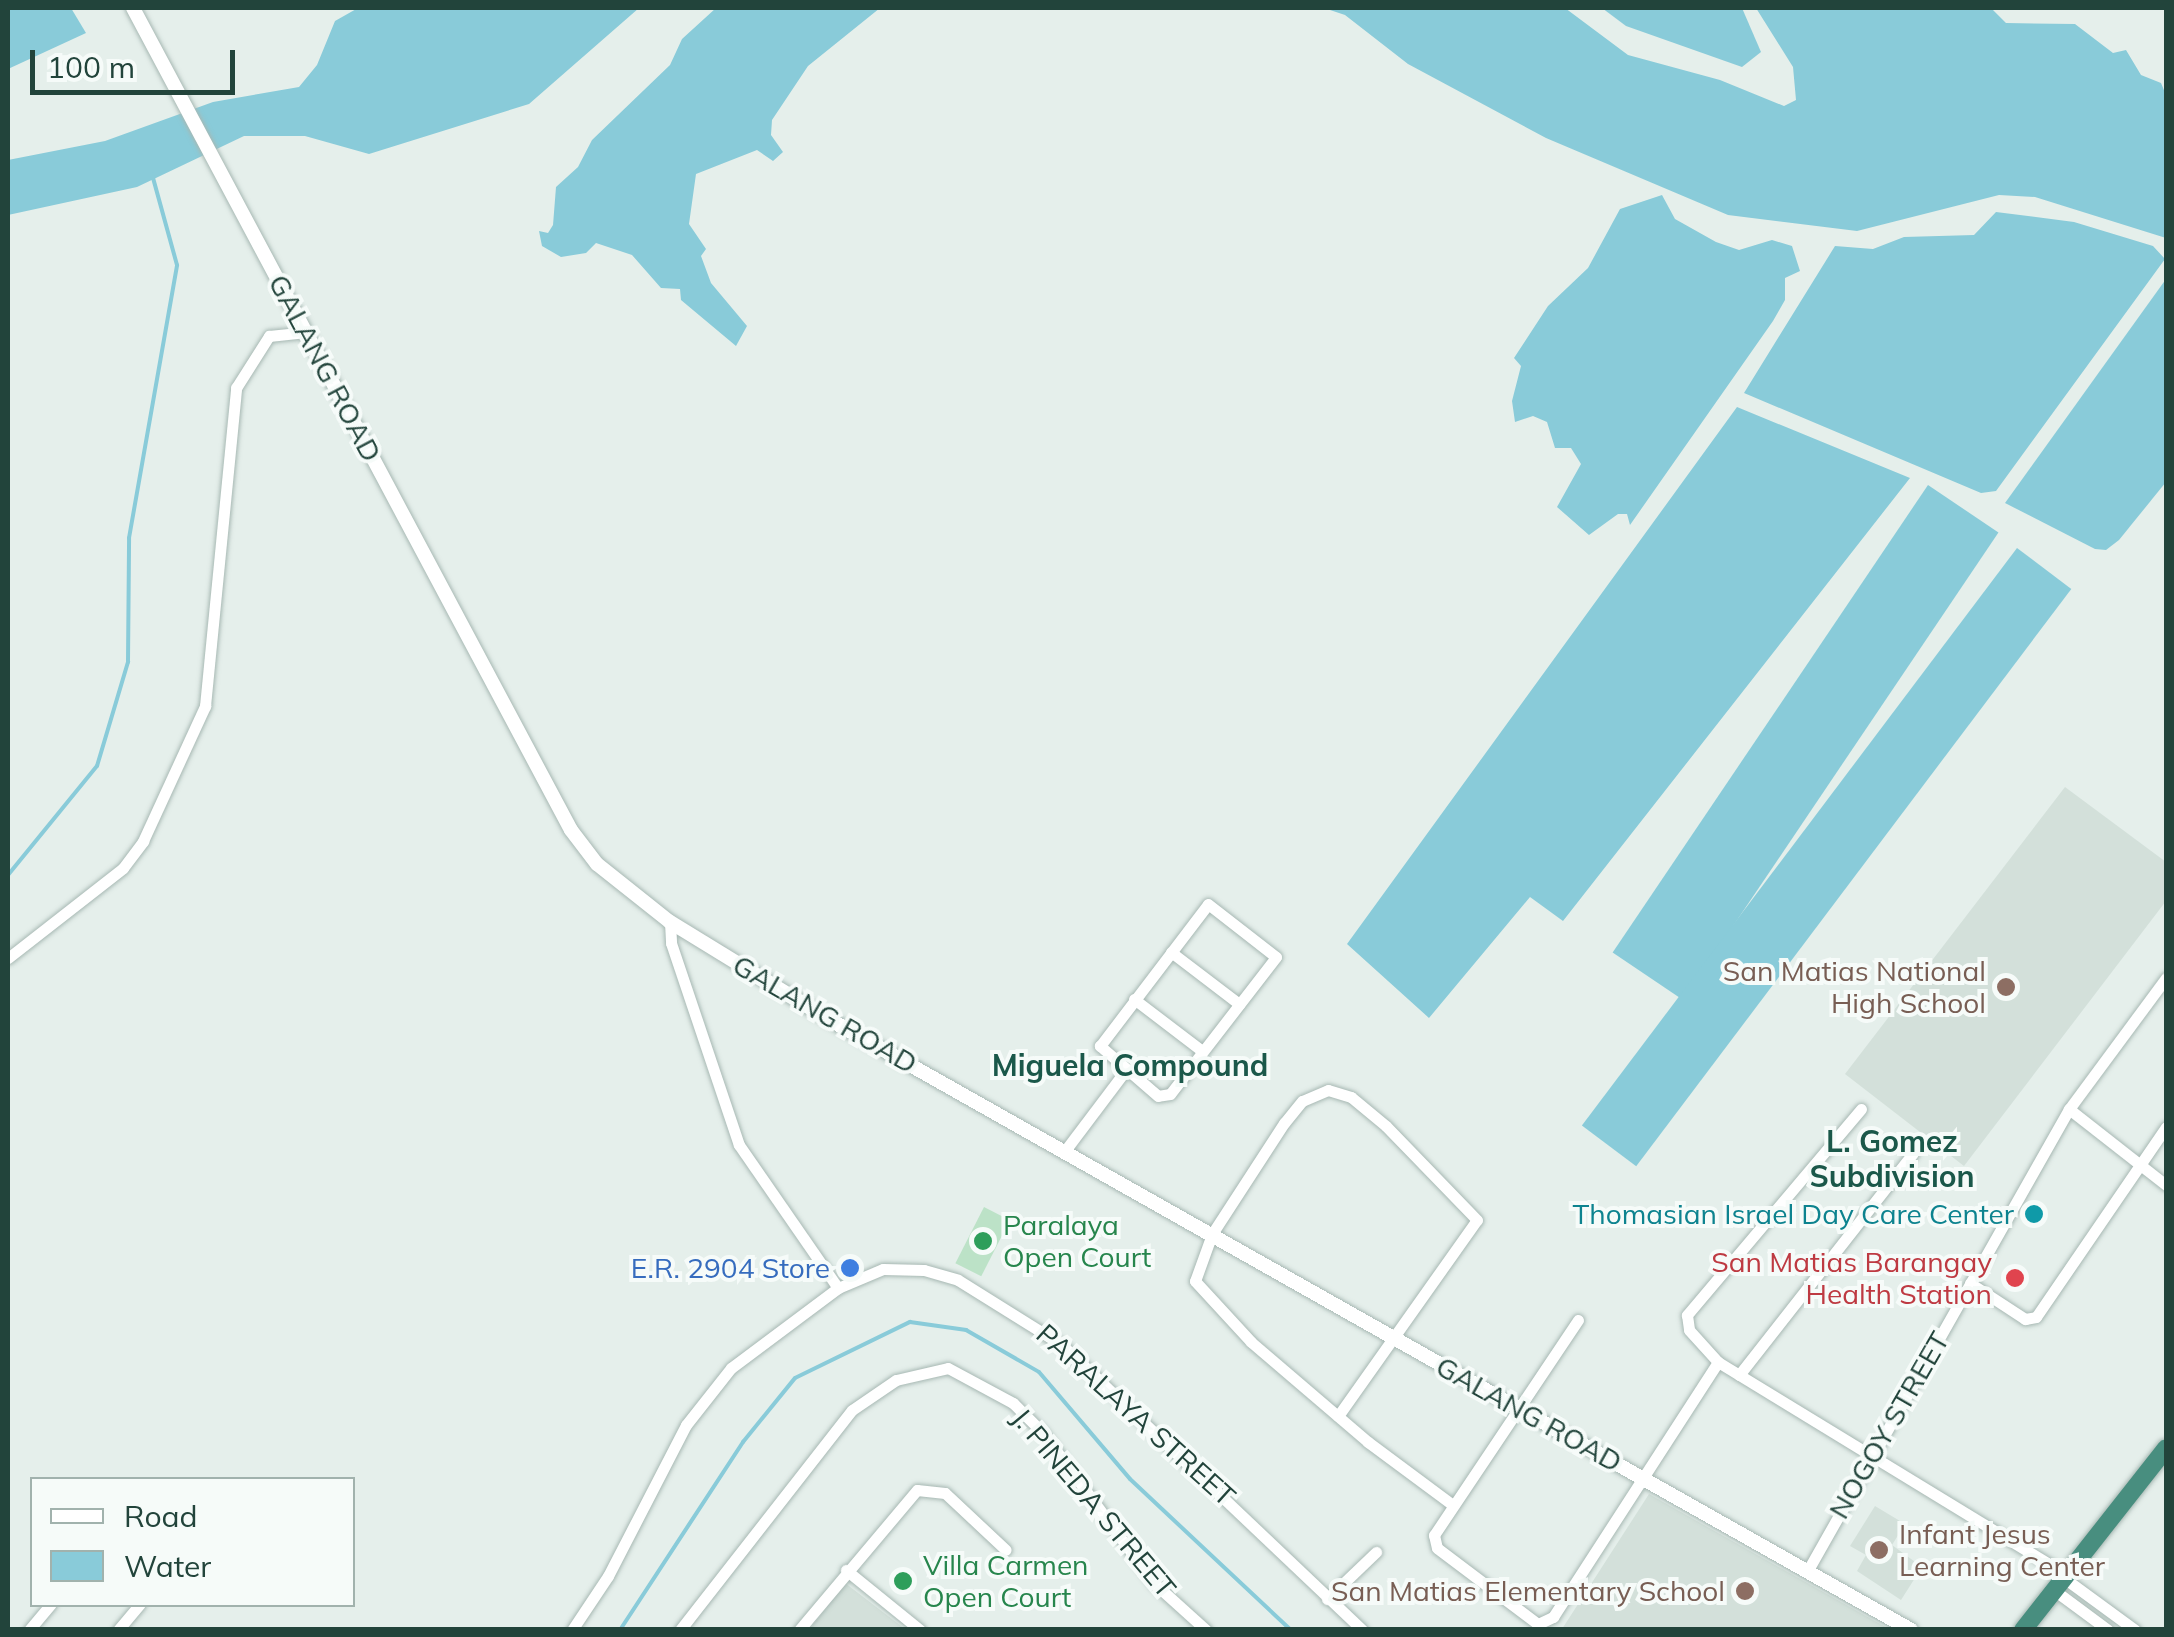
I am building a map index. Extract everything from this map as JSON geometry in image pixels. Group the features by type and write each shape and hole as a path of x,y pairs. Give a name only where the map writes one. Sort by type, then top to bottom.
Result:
{"highway":[{"path":"2023,1630 2166,1448"}],"street":[{"name":"GALANG ROAD","path":"133,8 572,830 598,864 670,922 1064,1152 1911,1630"},
{"path":"8,958 122,868 143,841 204,706 236,388 269,336 302,326"},
{"path":"1208,904 1276,956 1165,1098 1125,1071 1100,1046 1134,999 1208,904"},
{"path":"670,922 671,943 739,1144 838,1288"},
{"path":"1171,952 1238,1004"},
{"name":"NOGOY STREET","path":"1808,1570 2069,1109 2166,978"},
{"path":"1134,999 1202,1051"},
{"path":"1064,1152 1125,1071"},
{"path":"1338,1416 1477,1220 1351,1097 1328,1090 1302,1101 1212,1234 1194,1275 1206,1300 1338,1416 1450,1503"},
{"path":"1860,1109 1686,1315 1689,1330 1718,1362 2135,1630"},
{"path":"2069,1109 2166,1185"},
{"path":"1970,1283 2025,1320 2036,1318 2166,1128"},
{"path":"1740,1374 1914,1154"},
{"name":"PARALAYA STREET","path":"572,1630 608,1576 686,1425 731,1368 838,1288 883,1269 924,1270 958,1280 1026,1318 1107,1382 1362,1630"},
{"path":"1578,1320 1514,1406 1450,1503 1434,1535 1436,1548 1543,1625 1718,1362"},
{"name":"J. PINEDA STREET","path":"680,1630 852,1410 896,1380 948,1368 1013,1403 1043,1433 1154,1583 1206,1630"},
{"path":"799,1630 846,1570 918,1490 945,1493 1006,1550"},
{"path":"1327,1599 1376,1552"},
{"path":"846,1570 917,1629"},
{"path":"2062,1581 2108,1630"},
{"path":"29,1630 48,1607"},
{"path":"118,1630 137,1607"}],"shaded area":[{"name":"San Matias National High School","path":"2065,787 2166,862 2166,901 1964,1166 1845,1074"},
{"path":"1649,1494 1688,1516 1889,1629 1562,1629"},
{"name":"Infant Jesus Learning Center","path":"1875,1506 1905,1524 1892,1545 1922,1567 1901,1600 1857,1571 1866,1555 1850,1546"},
{"path":"845,1583 905,1629 809,1630"}],"green space":[{"name":"Paralaya Open Court","path":"984,1207 1010,1220 981,1276 955,1263"}],"water":[{"path":"8,8 71,8 86,33 8,69"},
{"path":"358,8 639,8 529,104 369,154 305,136 244,136 137,187 8,215 8,160 105,141 213,102 299,87 317,65 335,21"},
{"path":"716,8 880,8 808,66 772,120 771,135 783,152 773,161 757,150 696,174 689,224 706,249 701,256 711,283 747,326 736,346 681,300 680,289 661,288 632,255 596,243 586,253 561,257 542,246 539,231 548,233 553,225 556,187 578,167 592,140 670,65 682,39"},
{"path":"1324,8 1565,8 1628,55 1720,80 1784,106 1796,100 1793,67 1756,8 1991,8 2006,23 2075,24 2113,53 2126,50 2141,75 2161,83 2166,95 2166,238 2035,197 1999,195 1857,231 1728,215 1546,138 1408,64 1345,15"},
{"path":"1602,8 1742,8 1761,52 1742,67 1626,26"},
{"path":"1662,195 1675,219 1716,242 1739,250 1772,240 1792,246 1800,271 1785,278 1785,300 1773,321 1630,525 1627,514 1618,514 1589,535 1557,507 1581,464 1571,448 1555,448 1547,422 1533,416 1515,422 1512,401 1521,366 1514,358 1548,306 1588,268 1620,209"},
{"path":"1996,212 2074,222 2153,246 2165,259 1996,491 1981,493 1744,393 1835,246 1873,249 1904,237 1974,235"},
{"path":"2166,279 2166,482 2119,540 2106,550 2095,549 2005,503"},
{"path":"1737,407 1910,478 1563,921 1530,897 1429,1018 1347,944"},
{"path":"1928,485 1998,533 1683,1000 1613,953"},
{"path":"2017,548 2071,589 1636,1166 1582,1125"}],"waterway":[{"path":"8,875 97,766 128,662 129,538 177,265 152,174"},
{"path":"620,1630 743,1442 795,1378 910,1322 966,1330 1039,1372 1130,1479 1291,1630"}],"place":[{"name":"San Matias National High School","path":"2006,987"},
{"name":"Thomasian Israel Day Care Center","path":"2034,1214"},
{"name":"Paralaya Open Court","path":"983,1241"},
{"name":"E.R. 2904 Store","path":"850,1268"},
{"name":"San Matias Barangay Health Station","path":"2015,1278"},
{"name":"Infant Jesus Learning Center","path":"1879,1550"},
{"name":"Villa Carmen Open Court","path":"903,1581"},
{"name":"San Matias Elementary School","path":"1745,1591"}],"district":[{"name":"Miguela Compound","path":"1130,1065"},
{"name":"L. Gomez Subdivision","path":"1892,1158"}]}
